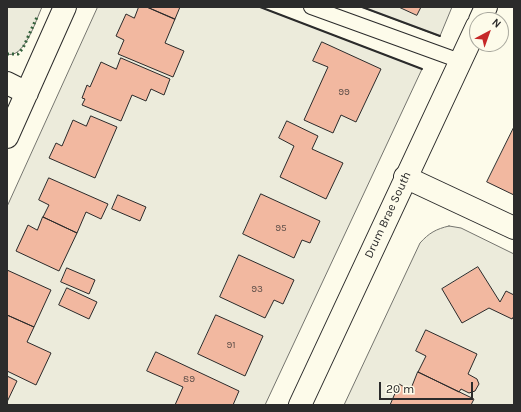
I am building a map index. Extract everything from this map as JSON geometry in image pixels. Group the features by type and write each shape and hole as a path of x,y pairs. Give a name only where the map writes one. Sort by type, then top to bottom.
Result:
{"main road":[{"path":"7,137 65,7"},
{"name":"Drum Brae South","path":"300,405 469,42"},
{"path":"7,83 27,93"},
{"path":"406,177 514,228"}],"lane":[{"path":"311,7 460,61"}],"shaded area":[{"path":"7,7 42,7 29,38 19,51 13,54 7,54"},
{"path":"98,7 260,7 422,69 265,405 7,405 7,207"},
{"path":"362,7 452,7 440,36"},
{"path":"449,226 461,228 514,254 514,405 344,405 420,243 433,232"}],"building":[{"path":"139,7 147,7 175,19 165,43 184,51 173,77 118,54 124,40 116,36 126,14 134,18"},
{"path":"147,7 180,7 175,19"},
{"path":"399,7 421,7 417,15"},
{"path":"322,42 381,69 356,122 341,115 333,133 304,120 328,67 313,61"},
{"path":"121,58 170,79 164,95 151,89 146,101 132,95 121,121 82,105 85,99 82,98 87,85 90,87 101,62 116,69"},
{"path":"91,116 117,127 95,178 49,158 56,143 62,146 73,120 86,126"},
{"path":"287,121 318,136 312,149 343,163 326,199 280,177 294,146 279,138"},
{"path":"514,127 514,195 487,182"},
{"path":"49,178 108,204 101,219 86,212 77,233 43,217 49,205 39,200"},
{"path":"261,194 320,221 310,243 302,240 294,258 243,234"},
{"path":"118,195 146,207 140,221 112,209"},
{"path":"43,217 77,233 59,271 16,251 28,225 37,230"},
{"path":"239,255 294,280 283,304 274,300 265,318 220,297"},
{"path":"478,267 500,302 506,291 514,295 514,316 512,319 489,308 462,323 442,289"},
{"path":"67,268 95,280 89,294 61,282"},
{"path":"7,270 51,290 34,327 7,315"},
{"path":"67,288 97,302 89,319 59,305"},
{"path":"7,315 34,327 27,342 51,353 36,385 7,371"},
{"path":"216,315 263,336 245,376 198,354"},
{"path":"426,330 477,354 468,374 477,379 479,384 475,391 469,393 461,389 459,392 418,372 426,356 416,351"},
{"path":"156,352 239,391 233,405 175,405 183,387 147,371"},
{"path":"418,372 474,399 471,405 390,405 399,384 410,390"},
{"path":"7,376 17,381 7,402"}],"hedge":[{"path":"7,54 18,54 23,48 37,17"}],"wall":[{"path":"260,7 422,69"},
{"path":"362,7 440,36"}]}
